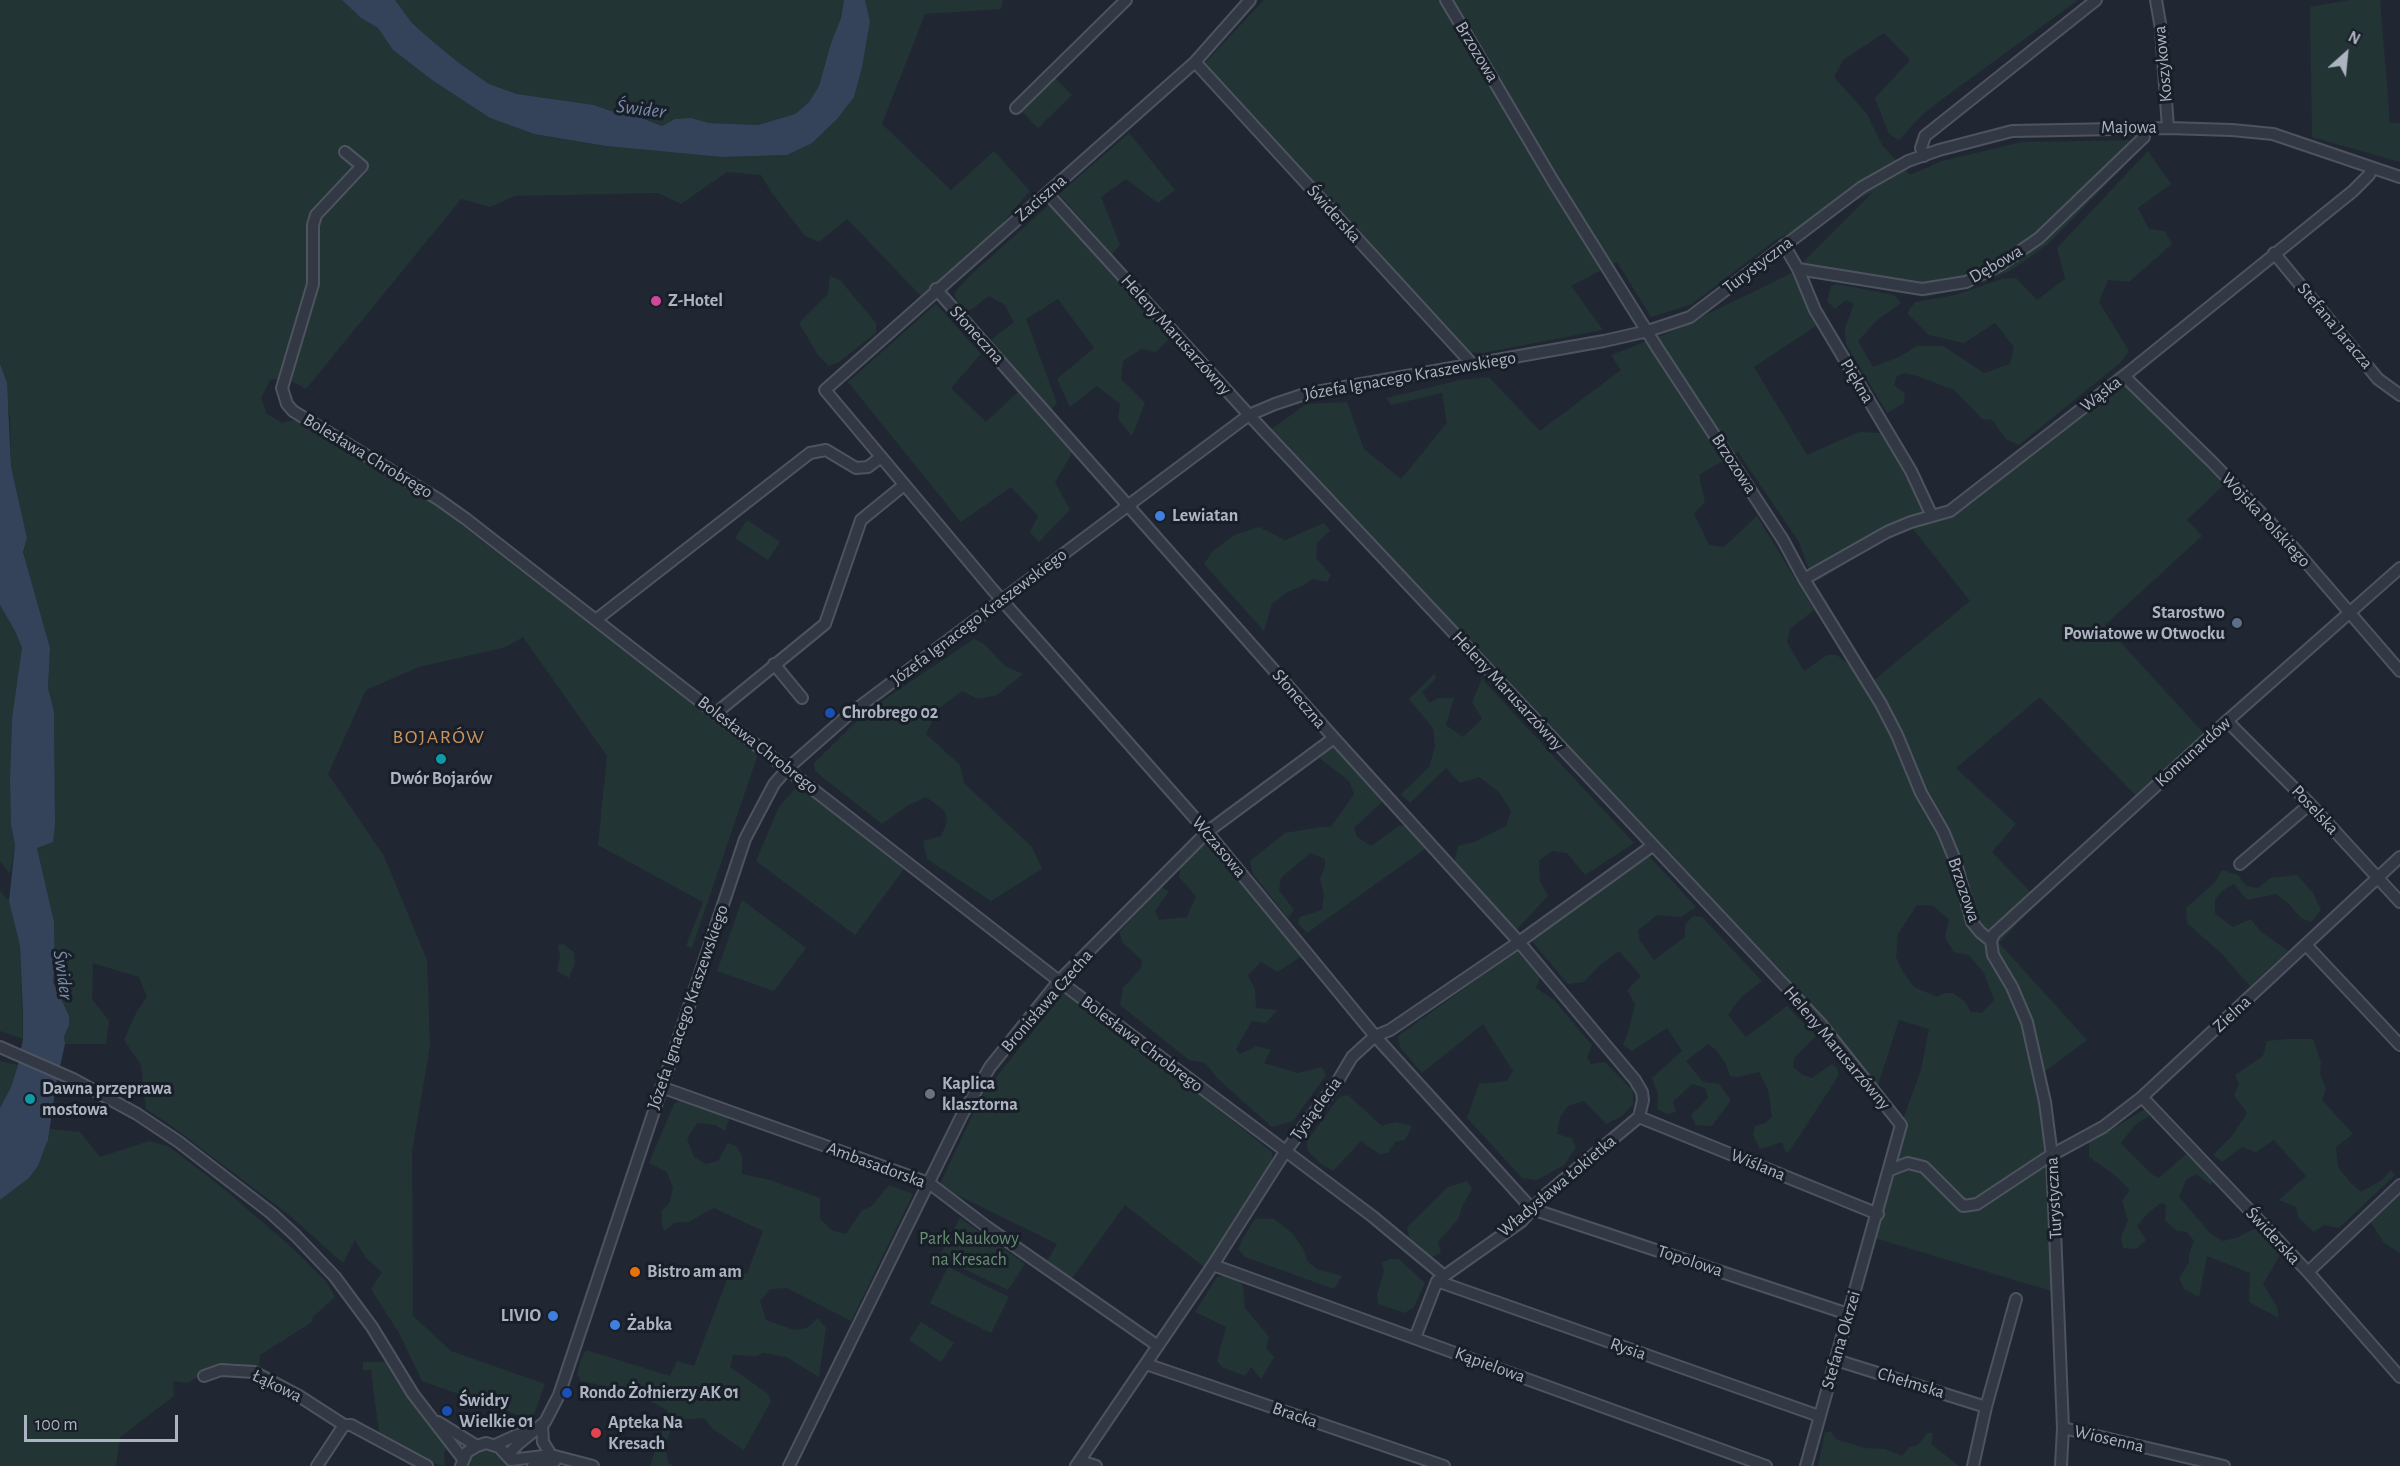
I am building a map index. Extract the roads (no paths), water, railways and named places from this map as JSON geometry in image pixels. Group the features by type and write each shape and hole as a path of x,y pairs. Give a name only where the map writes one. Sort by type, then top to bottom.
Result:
{"street":[{"path":"1016,108 1126,0"},
{"name":"Zaciszna","path":"825,390 936,289 1195,62 1250,0"},
{"name":"Brzozowa","path":"1446,0 1553,181 1783,540 1803,579 1881,704 1897,735 1921,793 1943,831 1955,860 1972,922 1991,941"},
{"path":"1924,156 1921,148 1926,136 2096,0"},
{"name":"Koszykowa","path":"2156,0 2161,29 2168,128"},
{"name":"Świderska","path":"1195,62 1473,365"},
{"name":"Majowa","path":"1862,187 1908,161 2012,131 2144,128 2232,130 2273,134 2400,177"},
{"name":"Dębowa","path":"1798,269 1922,289 1966,282 2000,265 2039,238 2144,137 2144,128"},
{"name":"Bolesława Chrobrego","path":"345,152 362,166 316,215 313,225 313,284 282,388 287,404 293,411 438,499 597,619 1059,981 1372,1216 1440,1278"},
{"name":"Wąska","path":"1803,579 1887,532 1950,511 2124,376 2274,252 2357,187 2369,175 2372,168"},
{"name":"Turystyczna","path":"1648,331 1690,317 1862,187"},
{"name":"Heleny Marusarzówny","path":"1047,193 1249,415 1821,1024 1901,1125 1878,1214"},
{"name":"Piękna","path":"1784,245 1798,269 1815,310 1911,471 1932,516"},
{"name":"Stefana Jaracza","path":"2274,252 2378,379 2400,395"},
{"name":"Słoneczna","path":"936,289 1334,738 1519,942 1635,1080 1642,1092 1643,1100 1639,1117"},
{"name":"Józefa Ignacego Kraszewskiego","path":"511,1460 530,1433 542,1425 559,1395 745,839 774,784 788,768 847,716 1249,415 1305,394 1473,365 1648,331"},
{"name":"Wojska Polskiego","path":"2124,376 2286,539 2400,671"},
{"name":"Wczasowa","path":"825,390 878,459 1207,832 1375,1036 1532,1209"},
{"path":"597,619 810,453 826,450 856,468 868,467 878,459"},
{"path":"716,713 825,624 861,520 902,487"},
{"name":"Komunardów","path":"1991,941 1994,934 2227,721 2400,568"},
{"path":"774,664 802,698"},
{"name":"Poselska","path":"2227,721 2310,804 2400,902"},
{"name":"Bronisława Czecha","path":"789,1466 962,1115 990,1067 1059,981 1207,832 1334,738"},
{"path":"2240,864 2310,804"},
{"name":"Tysiąclecia","path":"1078,1463 1213,1265 1285,1152 1336,1084 1352,1057 1375,1036 1390,1030 1519,942 1652,846"},
{"name":"Zielna","path":"1890,1170 1908,1163 1924,1167 1963,1206 1977,1204 2052,1156 2103,1127 2142,1097 2400,858"},
{"name":"Turystyczna","path":"1991,941 1993,955 2020,1003 2032,1036 2045,1102 2052,1156 2063,1428 2061,1466"},
{"path":"2306,945 2400,1045"},
{"path":"0,1047 112,1099 179,1142 256,1201 295,1235 348,1294 372,1327 413,1394 435,1420 462,1462 467,1452 477,1446 435,1420"},
{"name":"Ambasadorska","path":"661,1087 929,1183 987,1227 1158,1346"},
{"name":"Świderska","path":"2142,1097 2308,1272 2400,1377"},
{"name":"Władysława Łokietka","path":"1440,1278 1522,1221 1543,1197 1639,1117"},
{"name":"Wiślana","path":"1639,1117 1878,1214"},
{"path":"2308,1272 2400,1185"},
{"name":"Topolowa","path":"1532,1209 1848,1314"},
{"name":"Stefana Okrzei","path":"1806,1466 1878,1214"},
{"name":"Kąpielowa","path":"1213,1265 1766,1466"},
{"path":"1415,1338 1440,1278"},
{"name":"Rysia","path":"1440,1278 1819,1416"},
{"path":"1973,1466 1986,1407 2016,1299"},
{"name":"Chełmska","path":"1836,1360 1986,1407"},
{"name":"Bracka","path":"1146,1364 1444,1466"},
{"name":"Łąkowa","path":"204,1376 221,1370 254,1372 293,1392 344,1425 355,1425 427,1466"},
{"path":"316,1466 344,1425"},
{"path":"542,1425 543,1442 551,1455"},
{"name":"Wiosenna","path":"2063,1428 2224,1466"},
{"name":"Józefa Ignacego Kraszewskiego","path":"477,1446 486,1443 495,1445 518,1435 530,1433"},
{"path":"495,1445 511,1460 551,1455 593,1466"},
{"path":"533,1466 564,1459"},
{"path":"1078,1463 1095,1466"}],"water":[{"path":"342,0 395,0 412,23 431,40 489,84 517,94 627,112 662,126 675,119 691,118 709,123 758,125 795,114 809,102 819,86 831,43 841,18 844,0 865,0 870,21 854,97 837,119 812,143 787,155 722,157 606,146 534,134 490,118 432,80 393,50 378,28 361,18"},
{"path":"0,364 7,383 11,466 27,538 23,552 50,648 48,688 54,711 55,824 53,842 37,848 54,922 53,982 69,1016 69,1025 64,1037 65,1044 56,1084 48,1140 38,1166 29,1178 0,1200 0,1108 11,1087 18,1065 23,1039 23,1015 20,946 9,901 15,845 11,825 12,718 22,648 0,605"}],"place":[{"name":"Z-Hotel","path":"656,301"},
{"name":"Lewiatan","path":"1160,516"},
{"name":"Starostwo Powiatowe w Otwocku","path":"2237,623"},
{"name":"Chrobrego 02","path":"830,713"},
{"name":"Dwór Bojarów","path":"441,759"},
{"name":"Kaplica klasztorna","path":"930,1094"},
{"name":"Dawna przeprawa mostowa","path":"30,1099"},
{"name":"Bistro am am","path":"635,1272"},
{"name":"LIVIO","path":"553,1316"},
{"name":"Żabka","path":"615,1325"},
{"name":"Rondo Żołnierzy AK 01","path":"567,1393"},
{"name":"Świdry Wielkie 01","path":"447,1411"},
{"name":"Apteka Na Kresach","path":"596,1433"}],"district":[{"name":"BOJARÓW","path":"439,737"}],"water label":[{"name":"Świder","path":"641,109"},
{"name":"Świder","path":"63,975"}],"park label":[{"name":"Park Naukowy na Kresach","path":"969,1249"}]}
